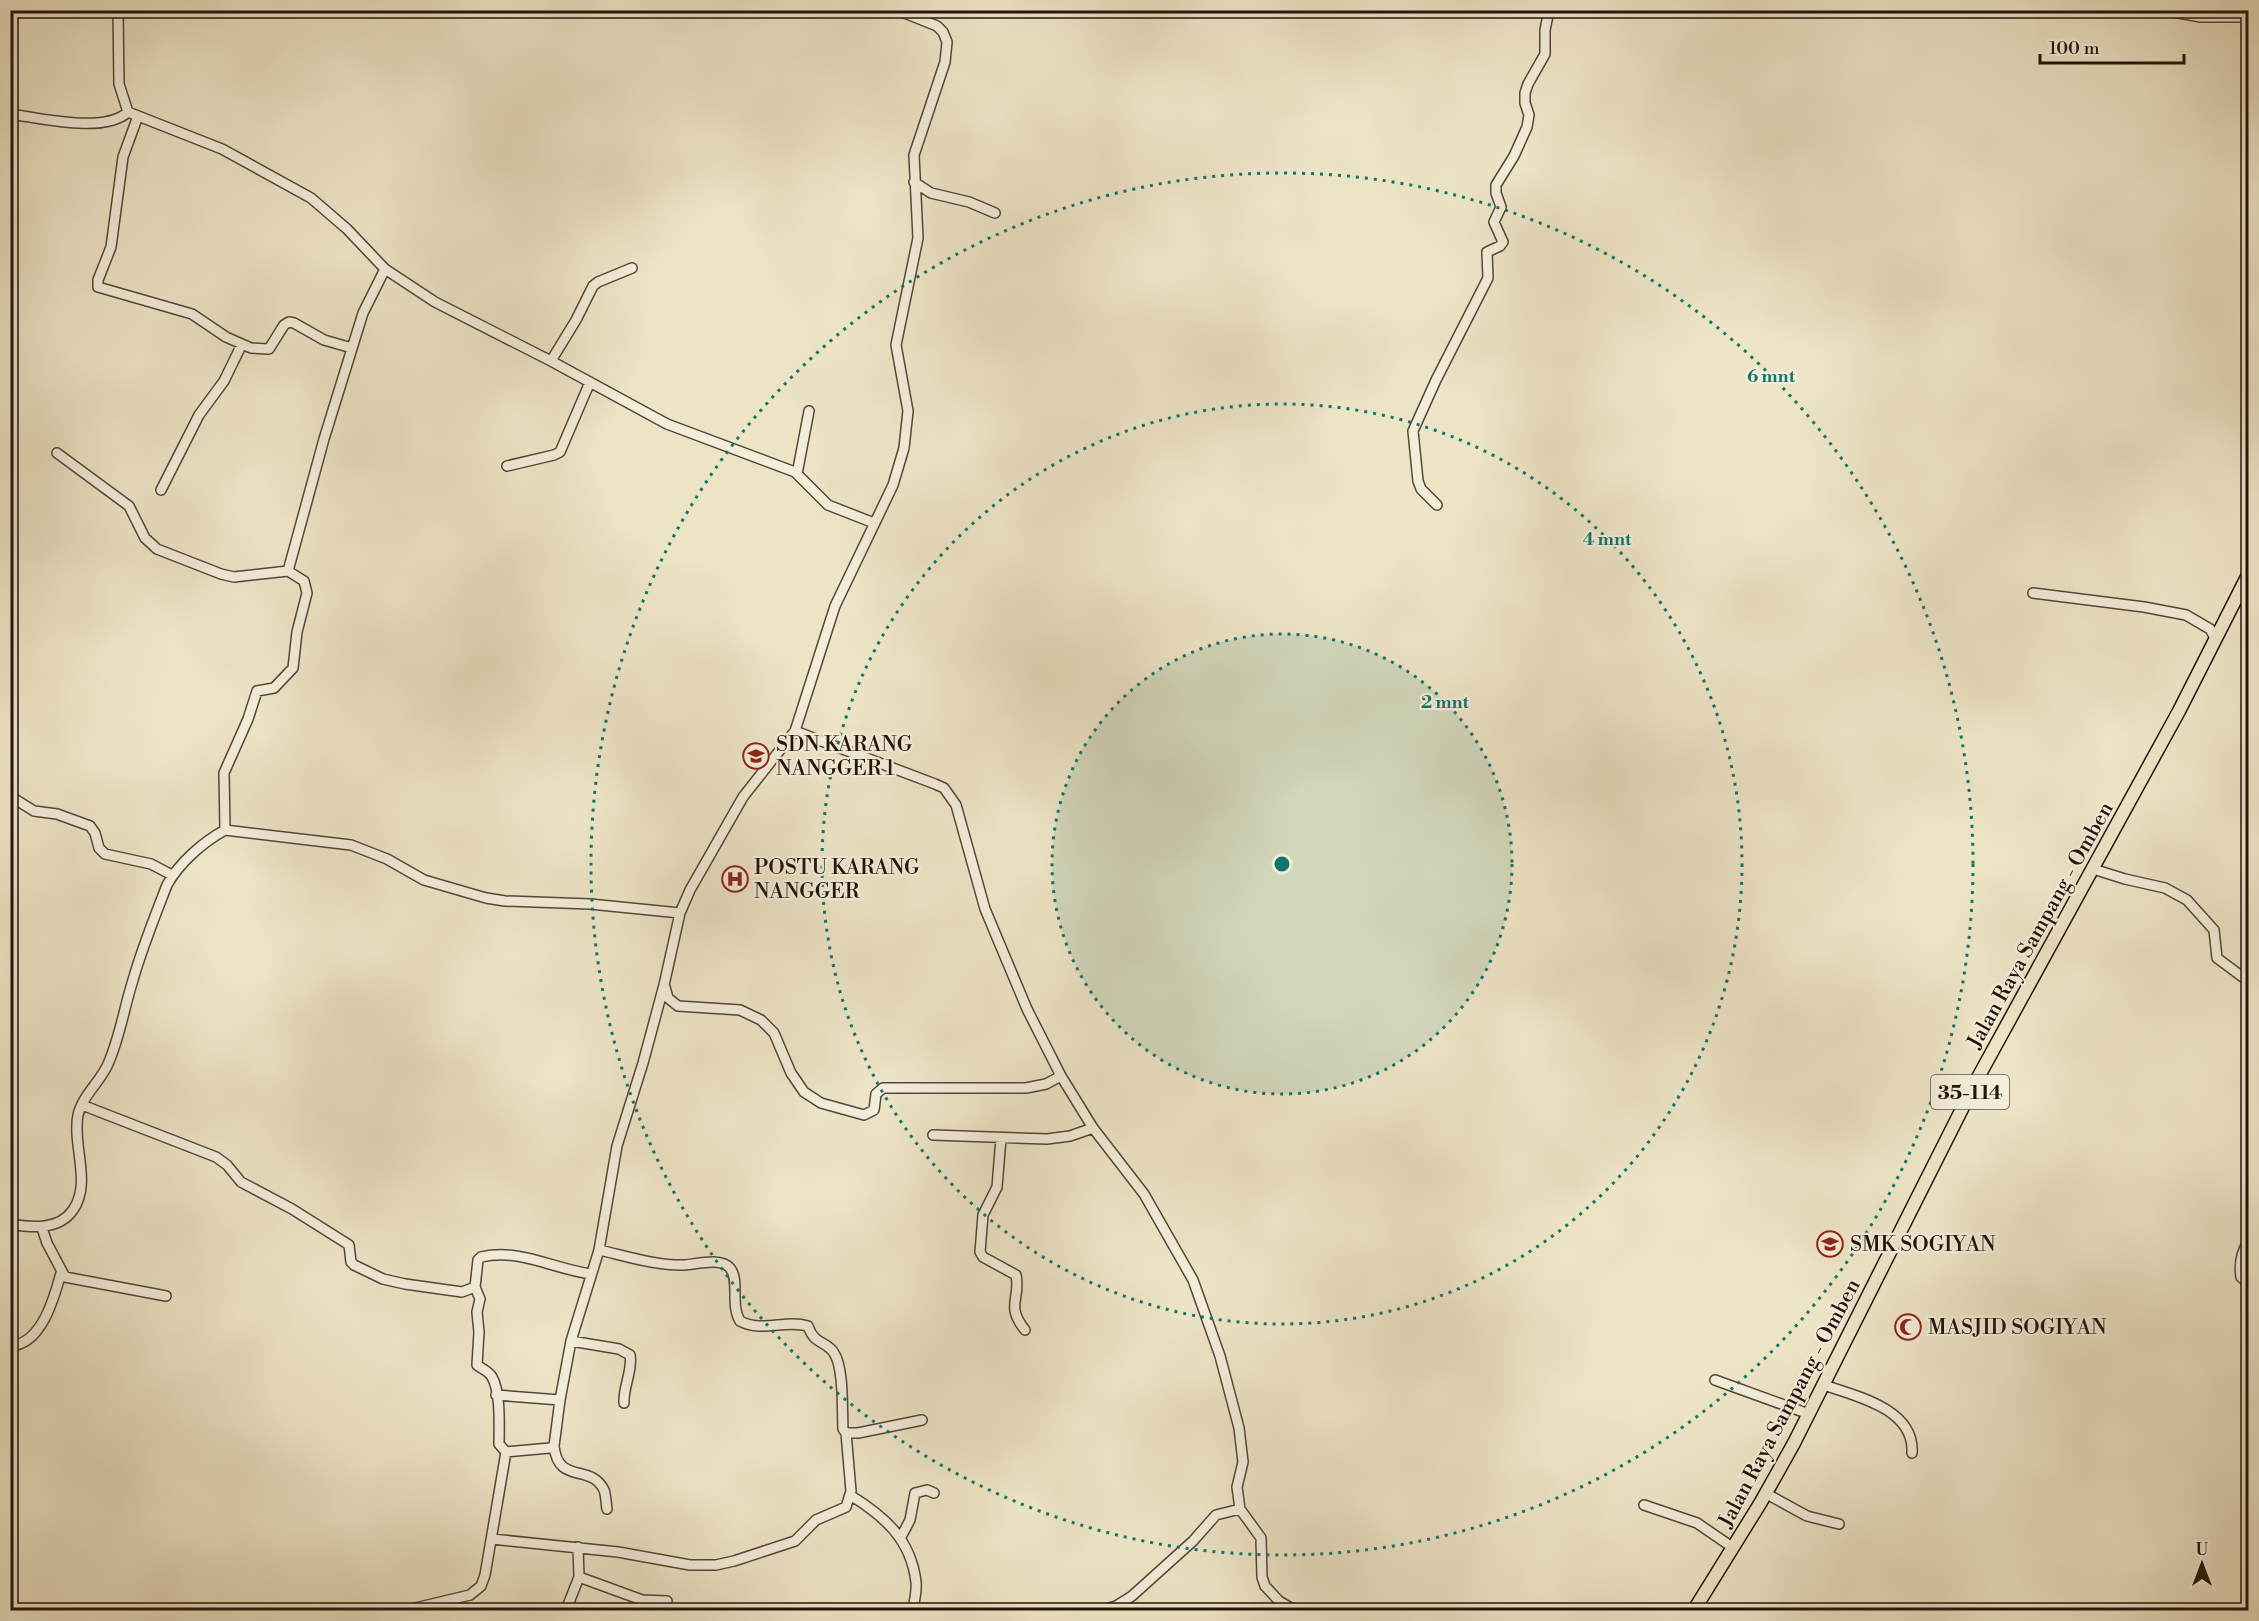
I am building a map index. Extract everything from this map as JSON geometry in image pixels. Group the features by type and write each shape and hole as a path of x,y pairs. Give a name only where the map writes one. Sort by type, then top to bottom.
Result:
{"main road":[{"name":"Jalan Raya Sampang - Omben","path":"1694,1611 1761,1503 1809,1414 1959,1115 2216,640 2248,574"}],"street":[{"path":"118,10 119,84 128,112"},
{"path":"607,1509 605,1491 601,1486 588,1476 561,1467 557,1462 554,1446 560,1400 572,1341 598,1250 617,1146 643,1063 680,913 690,890 743,797 795,731 835,606 893,485 903,448 908,418 896,345 918,238 913,166 916,144 945,62 947,42 943,32 937,26 897,10"},
{"path":"1437,505 1421,489 1418,481 1413,431 1488,278 1487,252 1500,246 1503,242 1494,222 1502,207 1496,193 1496,184 1514,156 1527,127 1529,115 1524,98 1528,84 1545,54 1545,30 1549,10"},
{"path":"2162,10 2212,18 2248,17"},
{"path":"10,114 90,124 113,121 128,112"},
{"path":"128,112 222,149 311,198 347,229 385,269 435,302 667,424 787,468 797,474 828,505 874,523"},
{"path":"138,116 123,157 111,247 97,285 147,303 192,314 214,331 242,345 260,350 270,349 284,325 289,322 294,322 324,340 352,348"},
{"path":"914,182 932,193 969,202 995,213"},
{"path":"551,361 593,286 632,268"},
{"path":"288,571 324,439 352,348 367,303 385,269"},
{"path":"161,490 195,422 224,381 242,345"},
{"path":"507,466 560,452 590,382"},
{"path":"797,474 809,411"},
{"path":"57,453 129,506 145,538 157,549 234,577 288,571 304,581 306,599 297,632 294,664 284,679 274,688 259,689 224,773 225,830"},
{"path":"2033,593 2144,607 2186,615 2210,629 2216,640"},
{"path":"795,731 944,788 956,805 985,909 1027,1009 1061,1076 1093,1128 1144,1194 1193,1280 1220,1356 1240,1435 1243,1462 1238,1487 1240,1509 1261,1538 1262,1577 1265,1586 1279,1601 1294,1611"},
{"path":"10,796 34,811 57,814 90,826 95,833 99,848 105,854 151,864 172,875"},
{"path":"10,1224 42,1227 64,1220 78,1203 81,1178 78,1113 107,1065 119,1034 132,981 146,939 172,875 203,844 225,830 351,845 387,859 423,880 505,902 598,905 680,913"},
{"path":"2093,869 2131,881 2165,888 2187,900 2214,930 2217,958 2248,981"},
{"path":"664,984 668,998 678,1006 740,1010 761,1020 774,1033 790,1073 804,1092 821,1103 864,1115 872,1112 876,1094 884,1088 1026,1088 1046,1084 1061,1076"},
{"path":"82,1105 216,1157 227,1165 241,1182 292,1209 346,1243 351,1251 351,1262 371,1274 394,1282 455,1292 471,1290 475,1287"},
{"path":"933,1135 1047,1139 1070,1136 1093,1128"},
{"path":"1001,1138 997,1187 983,1215 980,1252 983,1257 1016,1275 1014,1311 1015,1317 1025,1330"},
{"path":"42,1227 61,1273 65,1277 166,1296"},
{"path":"2248,1242 2240,1261 2241,1277 2248,1283"},
{"path":"492,1539 578,1547 690,1565 716,1564 734,1561 795,1542 816,1520 846,1507 850,1495 846,1433 843,1429 838,1364 834,1353 815,1340 807,1326 795,1324 755,1327 740,1321 734,1308 734,1276 724,1263 674,1265 598,1250"},
{"path":"506,1452 499,1444 499,1413 494,1379 491,1374 477,1365 479,1332 477,1312 480,1299 475,1287 478,1260 485,1256 516,1254 574,1272 591,1274"},
{"path":"10,1347 25,1343 46,1316 54,1302 61,1273"},
{"path":"572,1341 619,1349 630,1355 624,1403"},
{"path":"1715,1380 1809,1414"},
{"path":"1824,1385 1862,1397 1897,1418 1910,1435 1912,1453"},
{"path":"496,1395 560,1400"},
{"path":"846,1433 858,1433 922,1420"},
{"path":"506,1452 554,1446"},
{"path":"407,1611 470,1595 477,1591 485,1575 506,1452"},
{"path":"901,1537 910,1520 915,1493 927,1490 934,1493"},
{"path":"1765,1493 1807,1516 1839,1524"},
{"path":"850,1495 876,1511 901,1537 916,1580 913,1611"},
{"path":"1644,1504 1697,1523 1732,1547"},
{"path":"1102,1611 1132,1596 1193,1542 1216,1515 1240,1509"},
{"path":"566,1611 579,1577 578,1547"},
{"path":"579,1577 642,1600 667,1601"}],"place":[{"name":"SDN KARANG NANGGER 1","path":"756,756"},
{"name":"POSTU KARANG NANGGER","path":"735,879"},
{"name":"SMK SOGIYAN","path":"1830,1244"},
{"name":"MASJID SOGIYAN","path":"1908,1327"}]}
